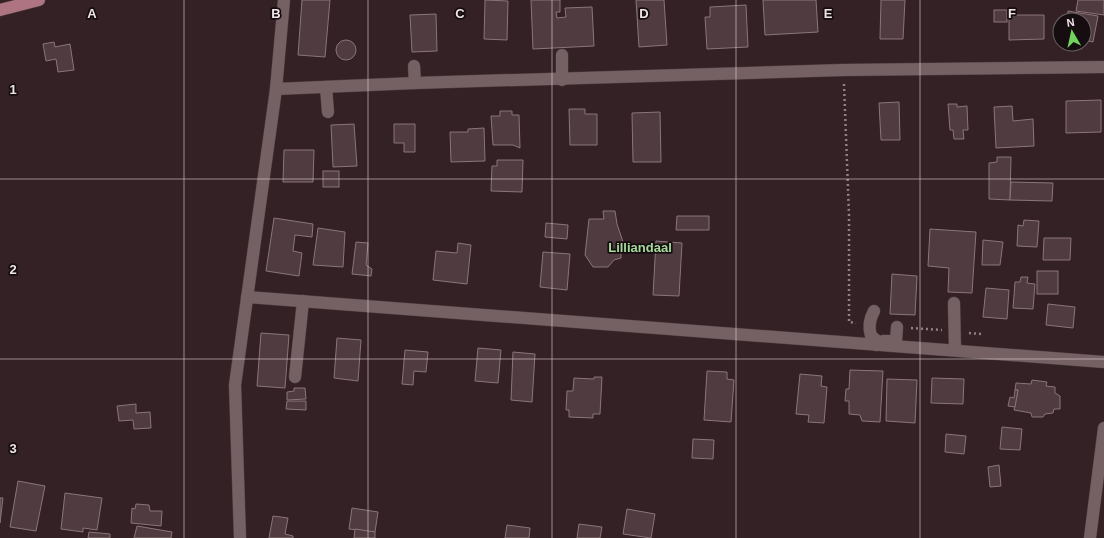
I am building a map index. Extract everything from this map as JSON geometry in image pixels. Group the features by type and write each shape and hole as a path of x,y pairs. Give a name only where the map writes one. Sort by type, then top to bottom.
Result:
{"main road":[{"path":"0,10 39,0"}],"street":[{"path":"240,538 235,386 276,89 284,0"},
{"path":"562,55 562,80"},
{"path":"414,66 415,83"},
{"path":"276,89 415,83 562,80 843,70 1104,67"},
{"path":"326,87 328,112"},
{"path":"247,297 876,343 1104,362"},
{"path":"295,377 303,301"},
{"path":"954,303 955,350"},
{"path":"874,311 870,317 869,324 871,336 876,343"},
{"path":"876,343 896,341 897,327"},
{"path":"1090,538 1104,428"}],"path":[{"path":"843,70 849,215 849,322 869,324"},
{"path":"897,327 981,334"}],"building":[{"path":"302,0 330,0 325,57 298,55"},
{"path":"485,0 508,1 507,40 484,39"},
{"path":"531,0 560,0 560,12 556,12 557,18 566,17 565,8 592,7 594,46 533,49"},
{"path":"636,0 664,0 667,45 639,47"},
{"path":"763,0 816,0 818,32 765,35"},
{"path":"881,0 905,0 903,39 880,39"},
{"path":"1078,0 1104,0 1104,15 1092,13 1092,12 1076,11"},
{"path":"746,5 748,47 707,49 705,17 710,17 710,7"},
{"path":"994,10 1007,10 1007,22 994,22"},
{"path":"436,14 437,51 412,52 410,15"},
{"path":"1009,15 1044,15 1044,39 1009,40"},
{"path":"1092,15 1098,16 1092,42"},
{"path":"346,40 353,43 356,50 353,57 346,60 339,57 336,50 339,43"},
{"path":"54,42 55,47 70,44 74,70 58,72 56,59 46,61 43,44"},
{"path":"1101,100 1101,132 1066,133 1066,101"},
{"path":"899,102 900,140 881,140 879,103"},
{"path":"948,104 957,104 957,107 967,106 968,130 963,130 964,139 954,139 953,130 950,130"},
{"path":"1012,106 1013,121 1033,119 1034,146 996,148 994,107"},
{"path":"569,109 585,109 585,114 597,114 597,145 570,145"},
{"path":"500,111 512,111 512,115 519,115 520,148 513,145 493,145 491,116 500,116"},
{"path":"660,112 661,162 633,162 632,113"},
{"path":"354,124 357,166 333,167 331,125"},
{"path":"394,124 415,124 415,152 404,152 404,143 394,143"},
{"path":"484,128 485,161 451,162 450,132 468,132 468,129"},
{"path":"284,150 314,150 313,182 283,182"},
{"path":"997,157 1011,157 1010,200 989,199 989,163 997,162"},
{"path":"497,160 523,160 522,192 491,191 492,166 497,166"},
{"path":"323,171 339,171 339,187 323,187"},
{"path":"1011,182 1053,183 1052,201 1010,200"},
{"path":"603,211 615,211 617,224 624,245 621,247 621,258 614,260 608,267 593,267 585,255 589,219 604,219"},
{"path":"677,216 709,216 709,230 676,230"},
{"path":"274,218 313,224 312,237 295,235 293,251 302,253 299,276 266,271"},
{"path":"1024,220 1039,221 1037,247 1017,246 1018,225 1023,226"},
{"path":"546,223 568,225 567,239 545,237"},
{"path":"318,228 345,232 343,267 313,265"},
{"path":"930,229 976,232 972,293 948,292 949,268 928,266"},
{"path":"1044,238 1071,238 1070,260 1043,260"},
{"path":"983,240 1003,242 1000,265 982,265"},
{"path":"656,241 682,243 679,296 653,295"},
{"path":"356,242 368,243 366,265 372,269 371,276 352,274"},
{"path":"458,243 471,245 467,284 433,280 436,251 457,253"},
{"path":"543,252 570,254 567,290 540,287"},
{"path":"1037,271 1058,271 1058,294 1037,294"},
{"path":"892,274 917,276 915,315 890,314"},
{"path":"1021,277 1028,277 1027,283 1035,284 1033,309 1013,308 1015,282 1020,282"},
{"path":"986,288 1009,290 1007,319 983,317"},
{"path":"1048,304 1075,307 1073,328 1046,325"},
{"path":"261,333 289,335 285,388 257,386"},
{"path":"337,338 361,340 358,381 334,378"},
{"path":"478,348 501,350 498,383 475,381"},
{"path":"405,350 428,352 426,372 414,371 413,385 402,384"},
{"path":"513,352 535,354 532,402 511,400"},
{"path":"850,370 883,371 880,422 862,421 860,415 849,414 849,401 845,401 846,389 849,389"},
{"path":"707,371 727,372 727,379 734,380 731,422 704,420"},
{"path":"800,374 822,376 821,386 827,387 824,423 808,422 809,415 796,414"},
{"path":"594,377 602,377 600,414 593,414 593,418 569,417 569,410 566,410 567,391 573,391 574,378 594,379"},
{"path":"932,378 964,379 963,404 931,403"},
{"path":"887,379 917,380 915,423 886,421"},
{"path":"1032,380 1047,382 1046,386 1055,387 1055,393 1060,396 1060,409 1054,409 1053,413 1045,414 1043,417 1032,417 1031,413 1014,410 1018,390 1015,390 1016,383 1031,384"},
{"path":"294,388 305,388 306,399 287,400 287,392 294,391"},
{"path":"1015,390 1018,390 1015,407 1008,406 1010,397 1014,398"},
{"path":"287,401 306,401 306,410 286,409"},
{"path":"136,404 136,413 150,412 151,428 134,429 133,420 119,421 117,406"},
{"path":"1002,427 1022,429 1020,450 1000,449"},
{"path":"946,434 966,436 964,454 945,452"},
{"path":"693,439 714,440 713,459 692,458"},
{"path":"999,465 1001,486 990,487 988,467"},
{"path":"18,481 45,486 36,531 10,527"},
{"path":"65,493 102,498 97,530 83,528 83,532 61,529"},
{"path":"0,498 3,498 0,523"},
{"path":"136,504 149,505 150,511 162,511 161,526 131,523 132,508 135,509"},
{"path":"352,508 378,512 375,532 349,529"},
{"path":"627,509 655,514 651,538 623,534"},
{"path":"273,516 288,518 285,534 293,536 293,538 269,538"},
{"path":"579,524 602,527 600,538 577,538"},
{"path":"507,525 530,528 529,538 505,538"},
{"path":"137,526 172,532 171,538 134,538"},
{"path":"355,529 375,532 375,538 354,538"},
{"path":"89,532 110,534 110,538 88,538"}],"district":[{"name":"Lilliandaal","path":"640,247"}]}
